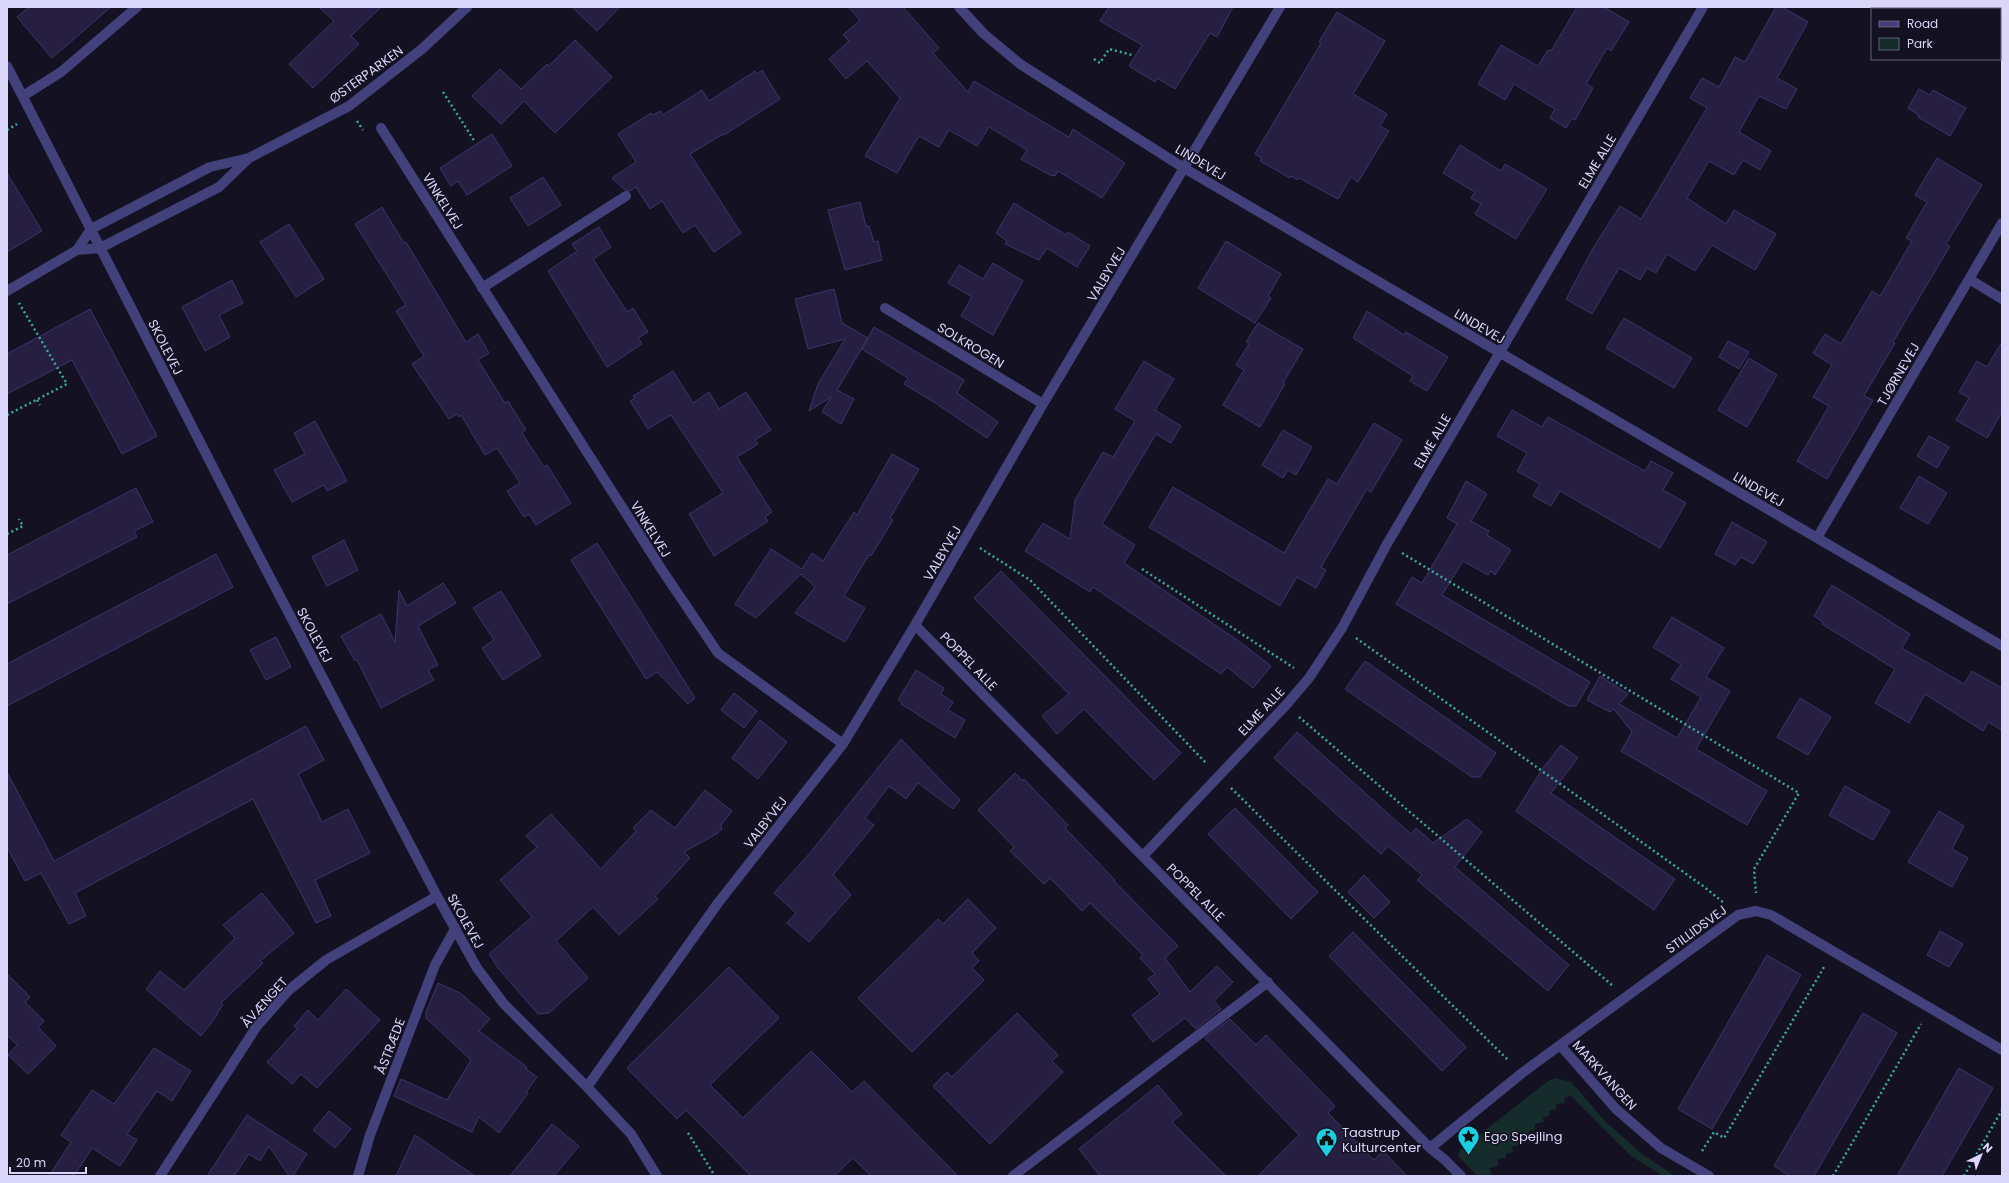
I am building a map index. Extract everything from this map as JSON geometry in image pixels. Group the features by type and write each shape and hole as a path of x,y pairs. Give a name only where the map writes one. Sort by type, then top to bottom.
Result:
{"street":[{"path":"23,96 61,72 137,7"},
{"name":"ØSTERPARKEN","path":"91,229 210,167 249,158 349,106 422,49 467,7"},
{"name":"LINDEVEJ","path":"959,7 984,34 1020,64 1184,168 2002,646"},
{"name":"VALBYVEJ","path":"587,1087 718,903 843,744 966,539 1043,404 1280,7"},
{"name":"ELME ALLE","path":"1142,856 1286,705 1309,678 1342,628 1387,544 1703,7"},
{"name":"SKOLEVEJ","path":"7,66 233,507 437,896 477,968 504,1004 587,1087 630,1134 657,1176"},
{"name":"VINKELVEJ","path":"381,128 662,570 718,652 843,744"},
{"name":"ØSTERPARKEN","path":"100,248 219,187 249,158"},
{"path":"482,288 626,196"},
{"name":"TJØRNEVEJ","path":"1817,538 2002,223"},
{"path":"77,250 91,229"},
{"path":"9,290 77,250 100,248"},
{"path":"1969,279 2002,299"},
{"name":"SOLKROGEN","path":"885,308 1043,404"},
{"name":"POPPEL ALLE","path":"915,624 1430,1148 1460,1176"},
{"name":"ÅVÆNGET","path":"160,1176 257,1026 289,990 326,960 437,896"},
{"name":"STILLIDSVEJ","path":"1430,1148 1522,1073 1625,996 1738,915 1756,911 1771,914 2002,1050"},
{"name":"ÅSTRÆDE","path":"358,1176 370,1135 435,965 455,929"},
{"path":"1014,1176 1268,982"},
{"name":"MARKVANGEN","path":"1560,1045 1616,1109 1661,1148 1710,1176"}],"path":[{"path":"1094,59 1100,62 1109,48 1132,55"},
{"path":"443,92 475,142"},
{"path":"7,415 67,384 9,290"},
{"path":"37,400 40,405"},
{"path":"7,534 23,526 19,519"},
{"path":"966,539 1030,580 1218,776 1522,1073"},
{"path":"1387,544 1799,793 1754,869 1756,911"},
{"path":"1142,569 1309,678"},
{"path":"1342,628 1702,886 1738,915"},
{"path":"1286,705 1625,996"},
{"path":"1694,1167 1714,1132 1724,1138 1833,951"},
{"path":"1833,1176 1930,1008"},
{"path":"1964,1176 2002,1110"},
{"path":"688,1133 715,1176"}],"green space":[{"path":"1556,1078 1571,1082 1605,1121 1642,1154 1675,1176 1663,1176 1631,1156 1571,1096 1564,1098 1565,1103 1556,1104 1557,1109 1549,1111 1550,1115 1543,1118 1544,1122 1535,1124 1535,1129 1529,1131 1528,1137 1520,1139 1519,1145 1512,1147 1513,1152 1506,1154 1506,1158 1498,1159 1498,1166 1490,1168 1491,1176 1477,1176 1458,1156 1460,1150 1548,1081"}],"building":[{"path":"29,7 111,7 52,58 17,17"},
{"path":"319,7 381,7 351,36 359,44 313,88 289,64 334,21"},
{"path":"572,7 620,7 597,31"},
{"path":"848,7 903,7 939,48 933,53 968,92 974,81 1069,137 1073,129 1125,163 1102,198 1058,171 1055,176 1050,175 1021,159 1027,150 989,127 977,146 949,130 939,147 919,136 897,173 865,156 900,98 867,61 846,79 829,59 849,41 843,35 860,20"},
{"path":"1109,7 1233,7 1217,37 1210,33 1175,89 1157,78 1155,82 1129,66 1142,45 1100,21"},
{"path":"1577,7 1604,7 1629,22 1611,51 1607,48 1586,84 1593,88 1575,120 1572,118 1566,128 1550,118 1555,109 1514,84 1505,100 1478,84 1501,45 1538,66 1548,50 1551,51"},
{"path":"1776,7 1782,7 1808,22 1777,78 1797,89 1786,109 1759,96 1739,132 1771,151 1760,170 1743,160 1734,175 1709,161 1687,198 1726,224 1734,210 1776,234 1755,270 1712,245 1695,271 1667,254 1656,273 1647,268 1640,280 1619,268 1592,314 1566,299 1593,248 1620,206 1641,219 1707,108 1690,98 1702,78 1719,87 1735,57 1745,62"},
{"path":"1337,12 1385,41 1353,94 1387,114 1380,126 1389,131 1358,182 1351,177 1338,199 1299,178 1297,180 1292,176 1290,178 1260,161 1262,158 1255,154 1321,43 1319,42"},
{"path":"575,40 612,77 555,133 524,101 501,124 472,96 500,69 521,89 547,64 549,66"},
{"path":"762,70 780,99 724,135 723,134 690,154 741,233 714,252 695,225 683,233 662,201 650,209 636,187 630,191 625,190 612,178 636,162 618,134 651,113 653,115 660,111 663,115 702,90 709,101 755,71 757,74"},
{"path":"1919,89 1930,95 1933,90 1966,108 1950,136 1918,117 1919,115 1908,108"},
{"path":"492,134 512,166 467,195 458,181 451,186 440,168"},
{"path":"1460,145 1501,171 1505,164 1547,189 1516,239 1475,214 1481,204 1471,198 1475,192 1443,173"},
{"path":"1937,158 1982,185 1946,244 1950,246 1893,342 1895,343 1864,396 1873,400 1827,479 1797,461 1829,406 1813,397 1832,365 1813,353 1825,334 1841,344 1872,291 1880,296 1912,241 1906,238 1927,202 1915,195"},
{"path":"7,173 42,231 7,252"},
{"path":"543,177 561,205 528,226 510,198"},
{"path":"860,202 866,226 869,226 874,242 878,241 882,260 845,270 828,210"},
{"path":"1014,203 1066,235 1068,232 1090,246 1077,267 1047,248 1039,260 1005,244 1007,241 996,233"},
{"path":"382,207 404,243 406,242 466,342 478,334 489,353 478,360 505,403 508,401 526,430 522,433 544,467 547,465 571,503 536,525 529,514 524,517 507,491 520,483 497,448 485,455 461,415 459,417 457,414 449,419 412,364 424,356 396,311 406,305 355,224"},
{"path":"289,224 324,279 296,297 260,242"},
{"path":"599,227 611,247 593,259 627,312 633,308 648,332 638,338 642,344 607,367 548,271 577,251 572,244"},
{"path":"1226,241 1281,274 1268,296 1271,298 1255,323 1198,288"},
{"path":"993,263 1023,281 993,335 961,316 972,297 948,283 959,265 983,279"},
{"path":"232,280 243,303 219,315 230,337 205,351 182,307"},
{"path":"834,289 842,323 868,338 837,390 854,399 841,424 822,412 831,397 809,411 818,384 845,339 808,349 795,299"},
{"path":"90,309 157,436 122,454 72,360 7,394 7,354"},
{"path":"1367,311 1404,335 1406,332 1448,357 1427,391 1410,381 1413,376 1353,338"},
{"path":"1624,318 1692,358 1674,388 1606,348"},
{"path":"1258,323 1303,349 1260,427 1223,405 1244,370 1236,365 1249,344 1246,342"},
{"path":"874,327 964,380 957,393 998,422 987,438 934,402 904,384 908,378 862,349"},
{"path":"1728,341 1749,352 1739,369 1719,357"},
{"path":"2002,342 2002,412 1987,438 1956,420 1969,398 1959,392 1977,361 1987,367"},
{"path":"1749,358 1777,375 1747,427 1718,410"},
{"path":"1144,361 1174,379 1155,410 1181,426 1171,443 1156,434 1102,524 1135,545 1124,563 1240,642 1271,666 1253,688 1227,667 1221,674 1093,587 1090,592 1025,551 1043,523 1070,539 1075,500 1103,452 1113,457 1135,421 1115,409"},
{"path":"673,371 693,403 709,392 719,409 746,392 771,430 755,440 758,444 737,457 772,512 765,517 768,521 714,556 689,514 723,493 671,415 648,429 630,401 635,398 633,396"},
{"path":"1512,410 1542,427 1548,417 1645,471 1651,461 1673,473 1663,490 1686,503 1660,548 1560,491 1551,506 1533,496 1540,484 1517,471 1527,453 1497,436"},
{"path":"315,421 347,481 327,491 324,485 292,502 274,470 305,454 294,433"},
{"path":"1374,423 1402,440 1371,492 1367,489 1321,567 1326,570 1316,588 1297,577 1280,606 1149,527 1173,487 1284,553 1328,479 1337,484"},
{"path":"1283,430 1312,447 1296,475 1288,470 1283,478 1262,465"},
{"path":"1929,436 1949,447 1937,468 1917,456"},
{"path":"892,454 919,469 890,518 893,520 871,556 869,555 844,596 865,608 845,642 795,613 815,587 801,574 756,618 735,604 771,549 802,569 812,553 823,561 854,512 857,515"},
{"path":"1919,476 1947,493 1928,524 1900,508"},
{"path":"1466,481 1487,494 1471,521 1489,531 1487,535 1511,550 1495,575 1491,571 1488,575 1463,561 1442,595 1590,682 1576,706 1568,706 1396,604 1412,577 1422,583 1457,524 1447,518"},
{"path":"136,488 153,522 134,531 137,537 7,604 7,555"},
{"path":"1732,522 1767,542 1753,564 1741,557 1735,565 1715,554"},
{"path":"344,540 358,570 327,586 312,557"},
{"path":"597,543 695,698 688,704 657,672 646,679 571,560"},
{"path":"216,554 233,587 7,706 7,664"},
{"path":"1001,571 1181,753 1154,780 1084,709 1057,734 1042,716 1069,694 974,598"},
{"path":"443,583 456,603 418,626 438,665 428,670 434,680 381,708 357,660 355,661 341,636 381,614 395,642 399,590 407,606"},
{"path":"1832,585 1910,634 1902,648 1964,684 1972,671 2002,688 2002,730 1988,722 1983,731 1925,694 1909,723 1875,703 1895,669 1822,624 1823,622 1814,616"},
{"path":"501,591 541,656 503,680 482,648 494,640 473,608"},
{"path":"1672,617 1724,648 1706,677 1730,691 1696,749 1767,791 1747,825 1621,751 1632,732 1614,709 1610,712 1587,700 1600,676 1628,694 1619,704 1677,738 1701,697 1671,679 1681,664 1653,647"},
{"path":"276,637 291,667 266,680 250,650"},
{"path":"1365,661 1496,753 1480,777 1472,777 1345,689"},
{"path":"916,670 944,688 941,694 953,702 948,710 965,720 955,738 901,704 902,702 898,700"},
{"path":"734,693 757,711 744,728 721,710"},
{"path":"1800,698 1831,717 1808,755 1777,737"},
{"path":"760,720 787,742 758,779 732,758"},
{"path":"306,726 324,760 298,774 322,822 348,809 370,853 315,880 331,916 316,923 253,799 75,893 86,916 69,924 41,873 25,881 7,847 7,772 54,861"},
{"path":"1297,732 1411,834 1416,828 1433,843 1467,819 1482,832 1455,867 1569,965 1548,991 1417,880 1422,875 1388,846 1381,854 1274,758"},
{"path":"901,739 960,800 953,809 918,783 906,799 889,786 865,818 874,825 833,875 851,895 809,942 787,923 796,913 774,893 810,853"},
{"path":"1561,745 1578,758 1551,793 1675,879 1654,910 1516,811 1543,768"},
{"path":"1015,773 1023,781 1024,779 1068,825 1065,828 1115,880 1114,881 1178,946 1165,958 1190,992 1217,966 1233,982 1214,1001 1221,1009 1196,1029 1185,1018 1153,1042 1132,1015 1160,994 1148,979 1155,974 1140,958 1143,955 1090,903 1082,911 1050,878 1044,884 1010,851 1014,847 978,810"},
{"path":"1845,786 1890,811 1873,840 1829,815"},
{"path":"705,790 732,811 721,825 722,829 718,833 684,852 690,858 655,896 658,899 619,935 593,907 556,941 588,978 549,1013 538,1014 498,968 489,954 532,917 500,880 537,847 526,836 551,814 601,869 636,831 633,828 651,810 675,828"},
{"path":"1235,808 1318,892 1291,919 1208,834"},
{"path":"1939,811 1964,826 1952,849 1968,858 1952,887 1908,862"},
{"path":"1364,875 1390,902 1374,918 1348,892"},
{"path":"262,893 294,933 260,961 263,963 221,1003 223,1005 217,1013 218,1014 201,1036 146,989 160,971 184,990 235,938 223,925"},
{"path":"968,899 996,928 972,953 979,961 972,968 984,980 912,1052 858,998 938,919 943,924"},
{"path":"1940,931 1963,944 1949,967 1927,955"},
{"path":"1353,932 1466,1047 1442,1071 1329,956"},
{"path":"1767,955 1801,975 1712,1129 1678,1109"},
{"path":"729,967 779,1018 710,1085 743,1118 811,1051 852,1092 864,1081 958,1176 871,1176 853,1158 834,1176 751,1176 686,1110 677,1119 627,1068"},
{"path":"7,974 30,997 25,1002 44,1021 38,1027 56,1046 28,1074 8,1055 17,1045 7,1035"},
{"path":"438,983 460,993 490,1019 479,1031 527,1067 526,1069 537,1077 526,1092 528,1093 499,1133 479,1117 472,1132 394,1096 401,1079 447,1100 471,1060 426,1018 426,1012"},
{"path":"346,989 380,1020 317,1088 301,1074 292,1084 267,1062 297,1029 294,1026 308,1010 318,1020"},
{"path":"1017,1013 1058,1055 1052,1061 1063,1072 990,1144 933,1086 947,1072 952,1077"},
{"path":"1863,1013 1897,1033 1814,1176 1790,1176 1774,1166"},
{"path":"1230,1019 1256,1045 1266,1035 1335,1106 1328,1113 1374,1160 1383,1151 1407,1176 1258,1176 1299,1135 1205,1038"},
{"path":"154,1048 191,1071 172,1101 157,1091 127,1134 137,1140 120,1166 92,1148 74,1176 49,1176 71,1142 61,1135 92,1090 114,1104"},
{"path":"1959,1068 1993,1088 1942,1176 1897,1176"},
{"path":"1158,1085 1182,1114 1172,1122 1226,1176 1100,1176 1079,1149"},
{"path":"329,1111 351,1129 335,1148 313,1130"},
{"path":"247,1115 307,1154 293,1176 289,1176 269,1146 260,1161 249,1154 234,1176 207,1176"},
{"path":"552,1124 579,1146 554,1176 510,1176"},
{"path":"415,1135 475,1176 396,1176"}],"place":[{"name":"Ego Spejling","path":"1469,1156"},
{"name":"Taastrup Kulturcenter","path":"1326,1158"}]}
